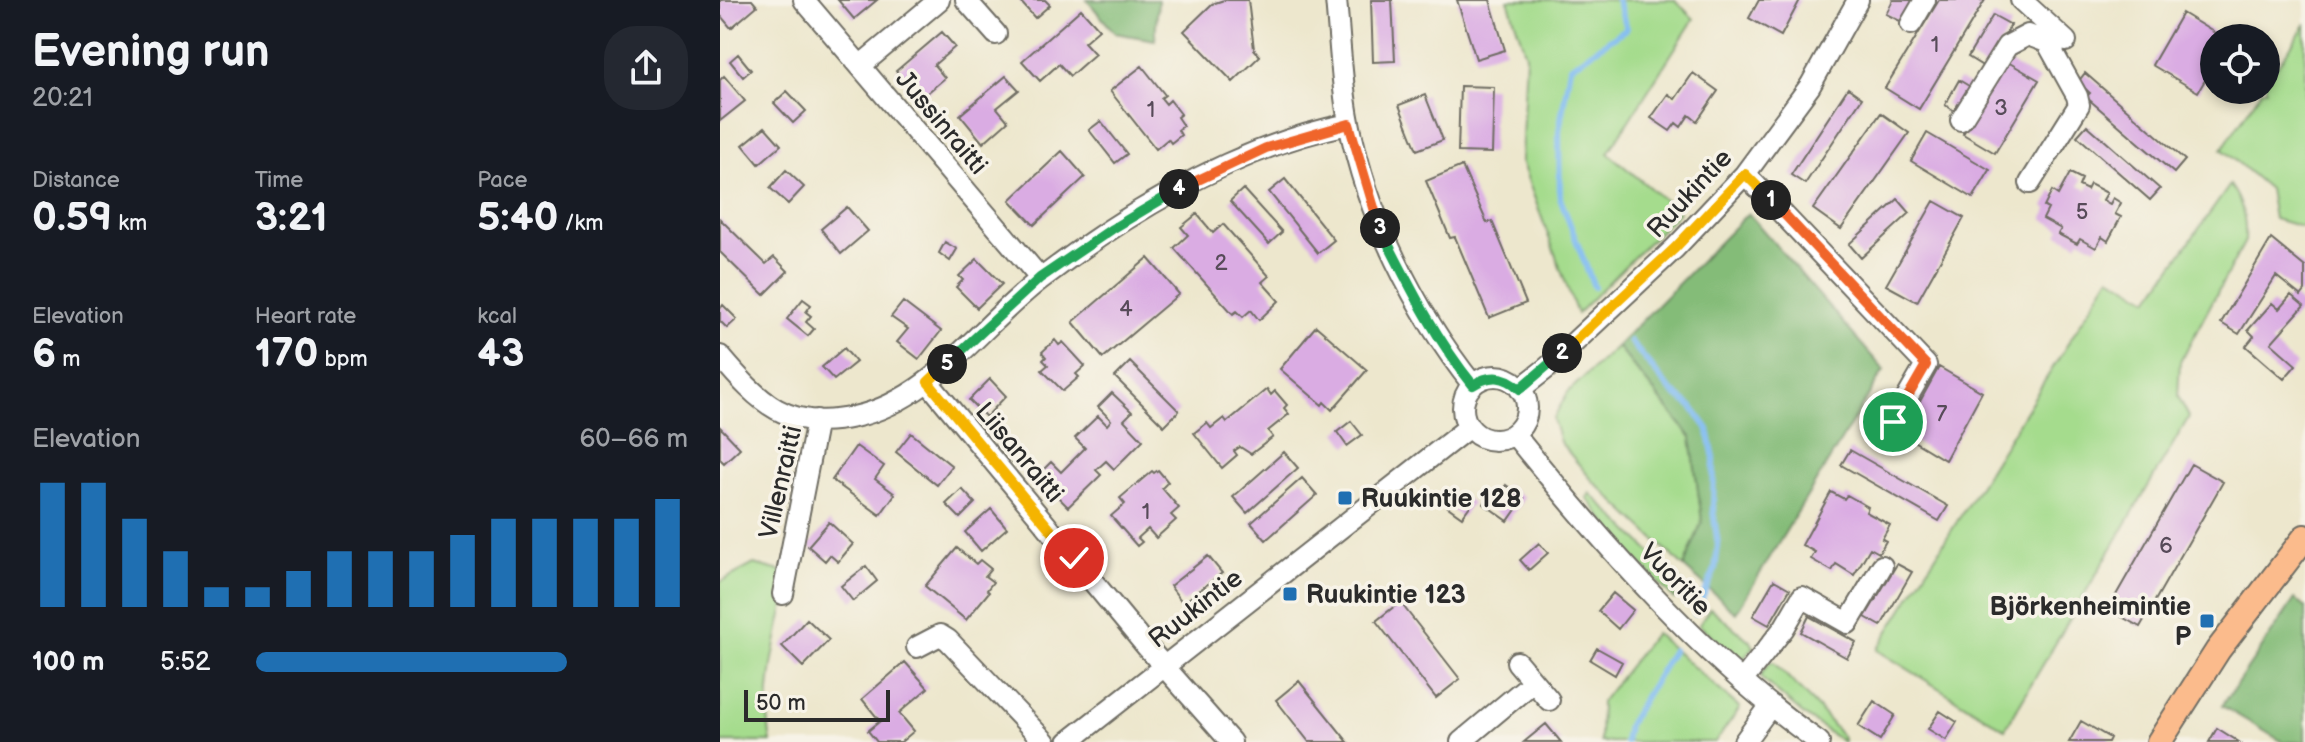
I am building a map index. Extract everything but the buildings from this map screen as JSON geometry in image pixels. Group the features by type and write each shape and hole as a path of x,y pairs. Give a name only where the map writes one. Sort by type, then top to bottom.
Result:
{"main road":[{"path":"2159,742 2218,650 2305,537"}],"street":[{"name":"Jussinraitti","path":"804,0 1040,278"},
{"path":"860,66 939,0"},
{"path":"966,0 996,34"},
{"path":"1336,0 1349,124 1379,227 1426,318 1473,385"},
{"name":"Ruukintie","path":"1520,389 1547,368 1675,248 1745,174 1810,86 1858,0"},
{"path":"1911,24 1925,0"},
{"path":"2021,0 2057,39 2079,105 2030,183"},
{"path":"1961,120 2007,46 2028,35 2057,39"},
{"name":"Villenraitti","path":"783,594 817,420 853,417 885,406 928,382 1040,278 1112,229 1186,185 1266,148 1349,124"},
{"path":"1745,174 1926,365 1893,422"},
{"path":"720,356 749,390 770,407 793,417 817,420"},
{"path":"1492,377 1513,382 1520,389 1525,398 1525,418 1514,434 1505,439 1485,439 1469,427 1463,410 1464,401 1473,385 1492,377"},
{"name":"Liisanraitti","path":"928,382 1231,742"},
{"name":"Ruukintie","path":"1068,742 1469,427"},
{"name":"Vuoritie","path":"1514,434 1642,584 1771,705 1819,742"},
{"path":"1743,680 1784,628 1802,597 1848,623 1882,566"},
{"path":"917,647 940,635 948,640 1045,742"},
{"path":"1517,662 1549,700"},
{"path":"1461,742 1533,682"},
{"path":"1744,742 1771,705"}],"green space":[{"path":"1087,0 1158,0 1155,40 1115,33"},
{"path":"1508,0 1675,0 1694,19 1608,153 1679,212 1577,314 1521,161 1526,55"},
{"path":"2305,25 2305,228 2274,219 2269,189 2222,149 2253,104 2280,104 2280,62"},
{"path":"2230,185 2243,212 2245,241 2180,362 2178,396 2189,417 2005,729 1877,650 2110,276 2149,299"},
{"path":"1748,213 1884,370 1736,613 1684,567 1702,521 1691,437 1617,346"},
{"path":"1617,346 1691,437 1702,521 1684,567 1592,480 1560,442 1553,419 1568,392"},
{"path":"1590,493 1682,583 1674,599 1626,549 1587,498"},
{"path":"754,564 791,574 770,679 771,742 720,742 720,582"},
{"path":"2295,599 2305,608 2305,742 2283,742 2222,706"},
{"path":"1710,608 1751,642 1754,647 1743,659 1739,659 1699,625"},
{"path":"1655,633 1740,708 1715,742 1600,742 1601,702"},
{"path":"1773,662 1819,709 1843,737 1843,742 1804,715 1763,680 1761,675"}],"waterway":[{"path":"1594,287 1560,198 1559,131 1570,67 1627,28 1617,0"},
{"path":"1630,341 1671,391 1692,407 1708,429 1714,459 1713,510 1718,545 1715,570 1695,614"},
{"path":"1625,742 1628,725 1673,650"}],"place":[{"name":"Ruukintie 128","path":"1345,498"},
{"name":"Ruukintie 123","path":"1290,594"},
{"name":"Björkenheimintie P","path":"2207,621"}],"route":[{"path":"1074,558 928,382 1040,278 1112,229 1186,185 1266,148 1349,124 1379,227 1426,318 1473,385 1492,377 1513,382 1520,389 1547,368 1675,248 1745,174 1926,365 1893,422"}]}
